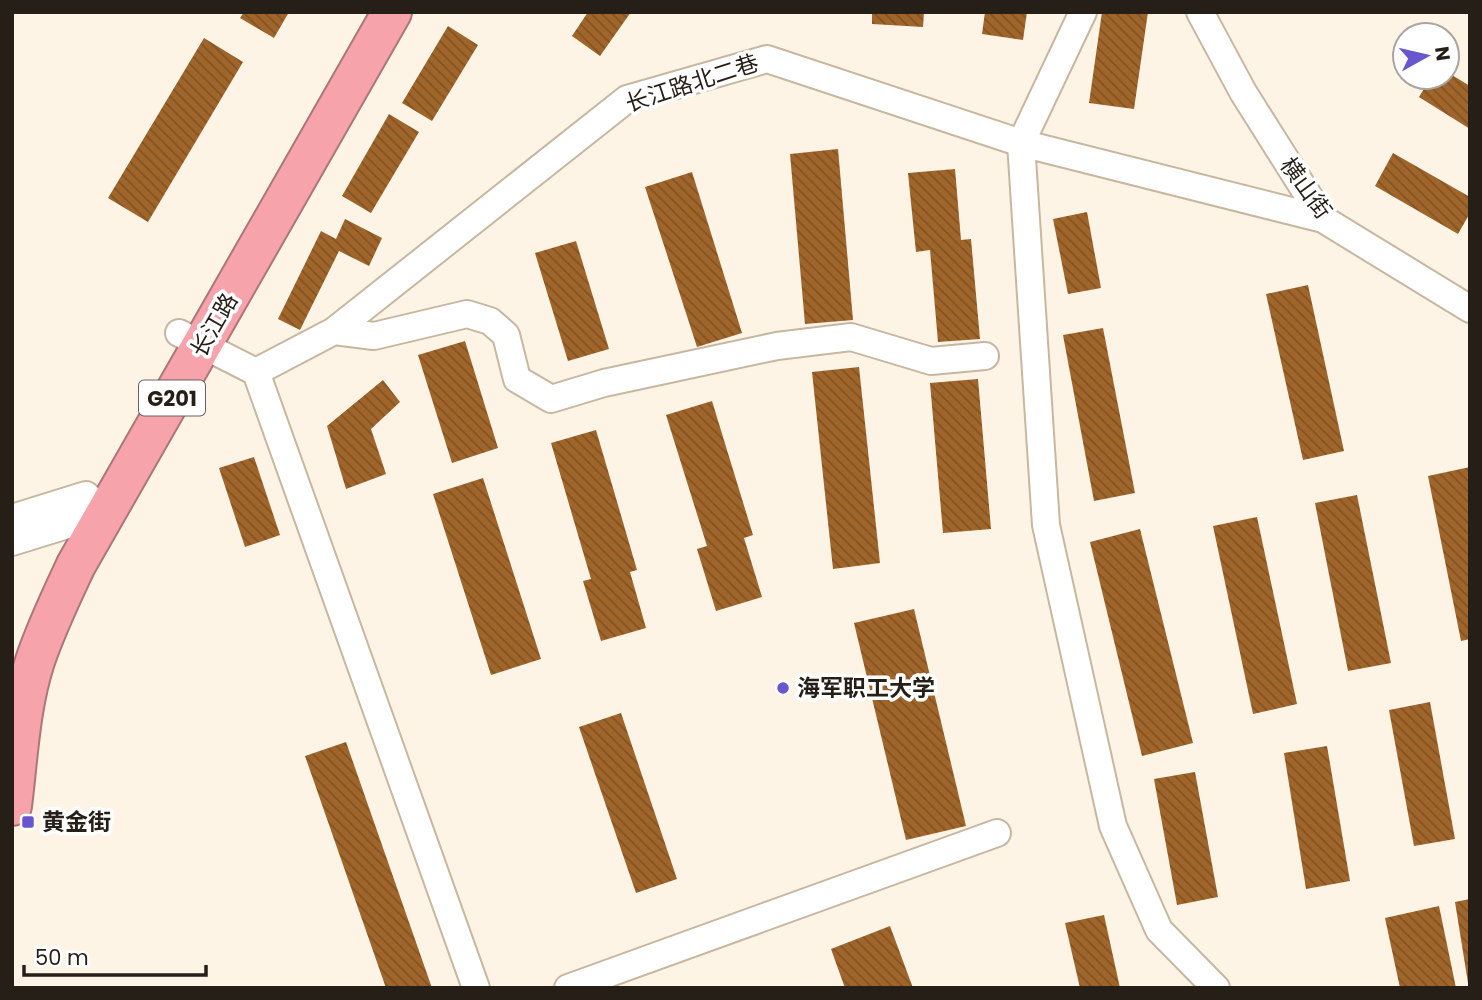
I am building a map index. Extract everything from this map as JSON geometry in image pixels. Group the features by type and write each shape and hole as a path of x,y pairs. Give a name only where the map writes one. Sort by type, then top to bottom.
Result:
{"highway":[{"name":"长江路","path":"190,339 362,12"},
{"name":"长江路","path":"12,651 27,608 392,12"},
{"name":"长江路","path":"12,806 22,719 35,663 52,615 70,578 87,511"}],"street":[{"path":"1083,12 1021,143 1046,525 1113,826 1159,930 1216,988"},
{"name":"横山街","path":"1200,12 1243,92 1323,219 1470,309"},
{"name":"长江路北二巷","path":"256,372 334,331 627,99 767,59 1021,143 1323,219"},
{"path":"334,331 374,336 467,314 478,317 490,321 506,335 517,379 551,399 604,383 777,346 851,337 930,361 985,356"},
{"path":"190,339 256,372 476,988"},
{"path":"12,518 87,511"},
{"path":"12,542 87,511"},
{"path":"568,988 997,834"}],"building":[{"path":"244,12 289,12 274,38 240,18"},
{"path":"588,12 631,12 600,56 572,36"},
{"path":"872,12 924,12 923,27 872,24"},
{"path":"985,12 1027,12 1023,40 982,34"},
{"path":"1102,12 1148,12 1134,109 1089,103"},
{"path":"448,26 478,45 432,121 402,103"},
{"path":"204,38 243,62 148,222 108,198"},
{"path":"1461,81 1470,86 1470,129 1419,97 1423,91 1461,91"},
{"path":"389,114 419,132 371,213 342,196"},
{"path":"838,149 853,320 805,324 790,154"},
{"path":"1393,153 1470,197 1470,213 1458,234 1375,186"},
{"path":"955,169 961,240 971,239 980,339 938,342 930,250 916,252 908,173"},
{"path":"692,172 742,333 697,347 645,187"},
{"path":"1087,212 1101,288 1068,294 1053,219"},
{"path":"345,219 382,238 369,266 339,251 300,330 278,319 321,231 336,239"},
{"path":"576,241 609,349 568,361 535,253"},
{"path":"1308,285 1344,451 1303,460 1266,294"},
{"path":"1103,328 1135,493 1094,501 1063,335"},
{"path":"465,341 498,448 452,463 418,355"},
{"path":"859,367 880,563 833,569 812,372"},
{"path":"978,379 991,529 943,533 930,383"},
{"path":"383,380 400,402 371,429 386,474 346,489 327,426"},
{"path":"712,401 753,535 744,538 762,597 716,611 697,549 707,546 666,415"},
{"path":"596,430 637,570 630,572 646,628 601,641 583,581 591,579 551,443"},
{"path":"254,457 280,535 245,547 219,468"},
{"path":"1470,467 1470,639 1461,641 1428,476"},
{"path":"483,478 541,659 491,675 433,494"},
{"path":"1357,495 1391,663 1348,671 1315,503"},
{"path":"1257,517 1297,704 1253,714 1213,526"},
{"path":"1140,529 1193,743 1142,756 1090,542"},
{"path":"914,609 966,826 906,840 854,623"},
{"path":"1430,702 1455,839 1414,846 1389,710"},
{"path":"621,713 677,879 636,893 579,727"},
{"path":"346,742 432,988 386,988 305,756"},
{"path":"1327,746 1350,881 1306,889 1284,753"},
{"path":"1195,772 1218,897 1177,905 1154,779"},
{"path":"1470,899 1470,982 1468,983 1455,902"},
{"path":"1439,906 1456,988 1400,988 1385,918"},
{"path":"1104,915 1120,988 1080,988 1065,923"},
{"path":"890,926 913,988 845,988 831,949"}],"place":[{"name":"海军职工大学","path":"783,688"},
{"name":"黄金街","path":"28,822"}]}
